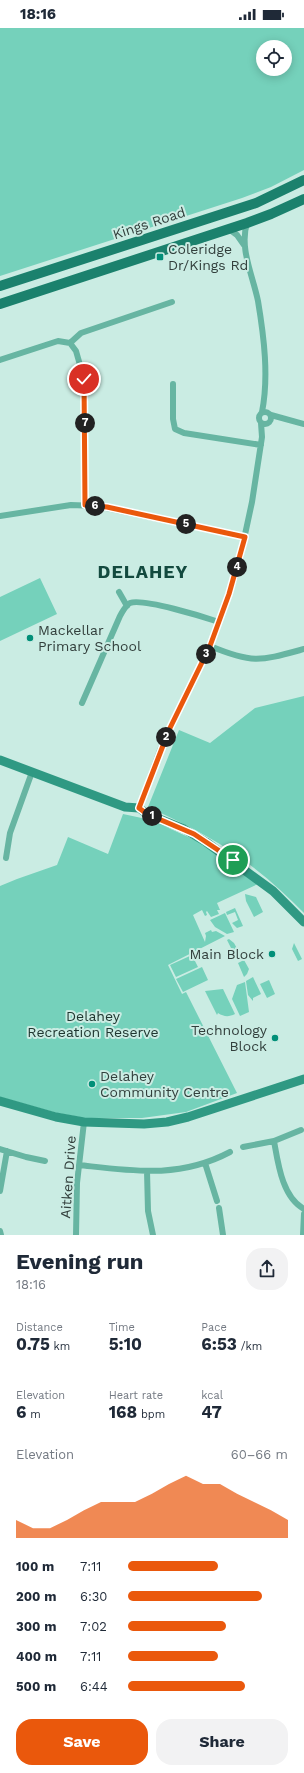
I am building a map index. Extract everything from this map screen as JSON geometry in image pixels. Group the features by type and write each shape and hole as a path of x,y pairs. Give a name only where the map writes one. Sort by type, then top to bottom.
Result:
{"main road":[{"name":"Kings Road","path":"0,286 256,203 304,180"},
{"path":"0,304 247,223 304,199"}],"street":[{"path":"139,808 169,730 210,646 236,573 252,502 260,445 268,419 265,397 264,362 260,318 256,290 244,246 244,233 247,223"},
{"path":"229,229 237,235 244,246"},
{"path":"70,343 81,333 172,302"},
{"path":"0,360 58,341 70,343 76,351 84,379 85,505"},
{"path":"173,384 173,419 175,429 184,433 260,445"},
{"path":"265,397 262,412 259,416 268,419 285,419 304,424"},
{"path":"262,412 268,419"},
{"path":"0,516 71,505 85,505 107,507 245,537"},
{"path":"119,592 127,606"},
{"path":"82,703 120,616 130,603 139,602 186,612 219,622"},
{"path":"210,646 240,658 256,660 273,658 304,649"},
{"path":"0,760 125,807 139,808 147,814 189,832 216,848 273,891 304,922"},
{"path":"6,858 10,834 32,772"},
{"path":"0,1101 56,1117 84,1122 119,1124 167,1122 201,1113 304,1079"},
{"name":"Aitken Drive","path":"76,1235 79,1165 84,1122"},
{"path":"243,1147 274,1141 301,1130"},
{"path":"274,1141 284,1180 295,1202 304,1209"},
{"path":"0,1149 45,1161"},
{"path":"0,1191 8,1151"},
{"path":"79,1165 147,1171 178,1170 205,1163 230,1152"},
{"path":"205,1163 217,1201"},
{"path":"147,1171 147,1199 152,1235"},
{"path":"219,1208 222,1235"},
{"path":"303,1235 304,1214"}],"green space":[{"path":"0,28 304,28 304,170 271,187 242,198 0,276"},
{"path":"40,578 57,614 0,641 0,597"},
{"path":"304,696 304,913 282,891 232,852 199,832 148,807 179,730 210,743 255,708"},
{"name":"Delahey Recreation Reserve","path":"123,814 151,820 206,845 258,884 217,903 220,910 217,910 219,914 211,917 207,911 207,915 205,916 202,910 193,915 205,942 205,933 211,930 212,932 216,931 225,936 168,965 182,994 186,992 237,1093 186,1112 142,1118 85,1118 57,1113 0,1097 0,886 57,865 68,837 108,854"},
{"path":"245,894 256,897 263,912 254,917 246,901"},
{"path":"235,908 243,926 237,928 232,923 238,920 235,912 227,915 226,912"},
{"path":"225,913 234,932 227,934 215,927 210,920"},
{"path":"229,939 234,943 240,954 235,956 227,940"},
{"path":"294,943 302,959 298,961 292,949"},
{"path":"192,955 198,967 176,977 170,965"},
{"path":"244,960 249,969 244,977 238,963"},
{"path":"202,967 208,980 183,992 176,979"},
{"path":"253,977 261,994 253,998 253,1001 248,995 246,981"},
{"path":"269,980 275,994 267,998 260,984"},
{"path":"245,982 249,1012 240,1016 232,999 237,985"},
{"path":"223,989 235,1014 233,1015 224,1016 218,1013 217,1015 205,991"}],"place":[{"name":"Coleridge Dr/Kings Rd","path":"160,257"},
{"name":"Mackellar Primary School","path":"30,638"},
{"name":"Main Block","path":"272,954"},
{"name":"Technology Block","path":"275,1038"},
{"name":"Delahey Community Centre","path":"92,1084"}],"district":[{"name":"DELAHEY","path":"143,571"}],"route":[{"path":"84,379 85,505 107,507 245,537 238,567 210,646 160,750 139,808 147,814 194,834 233,860"}]}
